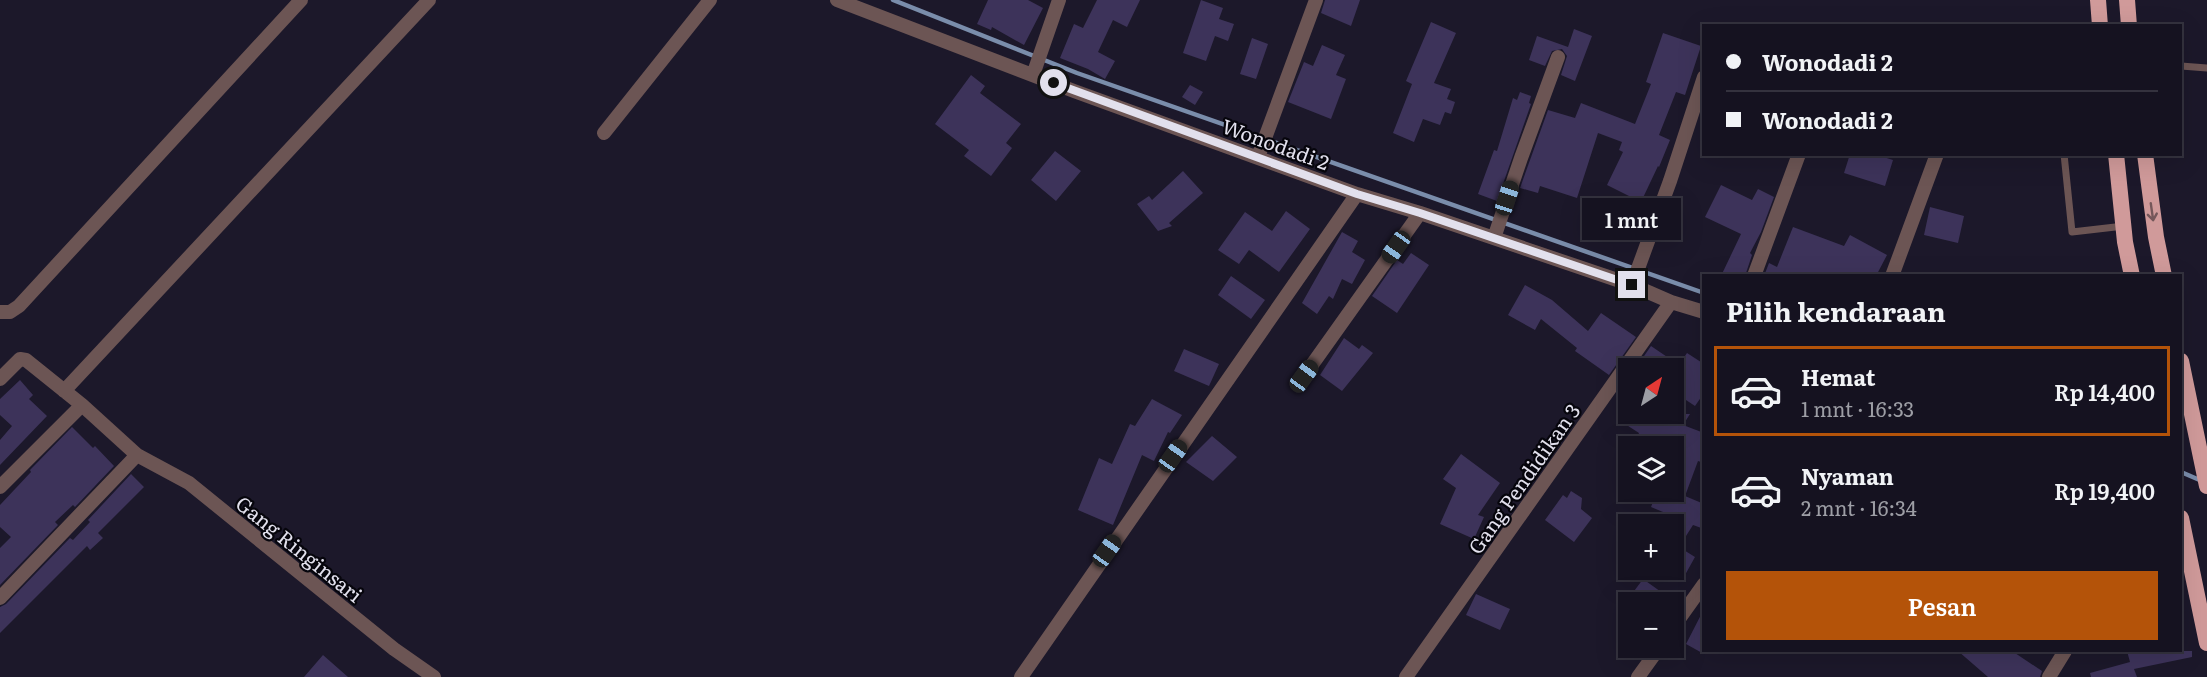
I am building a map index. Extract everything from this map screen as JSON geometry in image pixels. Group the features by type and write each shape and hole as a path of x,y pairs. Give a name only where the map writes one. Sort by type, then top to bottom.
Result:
{"highway":[{"path":"2098,0 2100,24"},
{"path":"2127,0 2129,24"},
{"path":"2116,156 2132,274"},
{"path":"2145,156 2156,237 2164,274"},
{"path":"2182,366 2207,486"},
{"path":"2182,528 2185,557 2207,643"}],"street":[{"path":"0,312 10,312 19,306 301,0"},
{"path":"64,391 429,0"},
{"path":"604,133 710,0"},
{"name":"Wonodadi 2","path":"837,0 1357,194 1494,238 1702,311"},
{"path":"1034,73 1059,0"},
{"path":"1258,157 1316,0"},
{"path":"1494,238 1558,57"},
{"path":"1632,285 1670,181 1702,83"},
{"path":"1755,274 1798,156"},
{"path":"1893,274 1936,156"},
{"path":"1021,677 1357,194"},
{"path":"1304,376 1420,213"},
{"name":"Gang Pendidikan 3","path":"1406,677 1671,302"},
{"name":"Gang Ringinsari","path":"0,379 20,359 23,359 82,405 136,455 189,483 394,649 434,677"},
{"path":"0,487 82,405"},
{"path":"0,598 136,455"},
{"path":"1684,612 1702,587"},
{"path":"2049,677 2064,652"},
{"path":"1638,677 1652,658"}],"lane":[{"path":"2182,66 2207,68"},
{"path":"2064,156 2072,232 2124,226"}],"building":[{"path":"988,0 1028,0 1043,8 1024,45 992,27 991,30 977,24"},
{"path":"1097,0 1140,0 1127,27 1113,20 1098,52 1115,61 1105,79 1088,69 1060,58 1074,24 1083,28"},
{"path":"1201,0 1223,8 1219,19 1234,24 1228,41 1215,36 1206,61 1183,53"},
{"path":"1325,0 1360,0 1351,26 1321,13"},
{"path":"1431,22 1456,33 1434,83 1451,89 1447,99 1455,102 1451,114 1445,112 1440,125 1423,119 1414,142 1393,133 1412,84 1406,81"},
{"path":"1574,29 1592,36 1575,81 1561,75 1567,56 1562,49 1552,51 1545,66 1529,60 1537,36 1568,47"},
{"path":"1663,33 1701,46 1685,95 1676,92 1659,135 1670,140 1641,202 1607,185 1623,152 1619,150 1622,142 1598,133 1577,198 1540,186 1538,193 1520,188 1548,110 1575,118 1581,103 1635,124 1651,84 1646,82"},
{"path":"1252,38 1268,44 1256,79 1240,74"},
{"path":"1322,45 1345,55 1336,75 1346,79 1331,119 1288,102 1304,62 1313,66"},
{"path":"971,75 985,86 980,93 1021,124 1006,143 1012,148 991,176 964,156 969,150 935,124"},
{"path":"1190,85 1203,92 1195,105 1182,97"},
{"path":"1520,92 1531,96 1529,103 1531,104 1497,201 1478,194 1494,150 1497,151 1513,98 1517,100"},
{"path":"1055,151 1081,171 1056,201 1031,180"},
{"path":"1849,156 1880,156 1893,160 1885,186 1844,173"},
{"path":"1183,171 1203,193 1169,223 1172,226 1158,231 1137,204 1149,196 1152,200"},
{"path":"1721,185 1752,200 1758,189 1774,197 1761,232 1750,253 1752,255 1746,274 1722,274 1741,234 1705,217"},
{"path":"1930,207 1964,216 1958,243 1924,235"},
{"path":"1286,211 1310,229 1279,272 1249,250 1239,264 1218,250 1245,212 1272,231"},
{"path":"1793,227 1844,246 1850,235 1887,255 1877,274 1765,274 1769,263 1777,267"},
{"path":"1342,232 1358,241 1352,252 1365,260 1352,284 1342,279 1333,299 1329,296 1317,314 1302,303"},
{"path":"1411,253 1429,265 1397,313 1372,296 1397,260 1403,264"},
{"path":"1231,276 1265,300 1251,319 1218,295"},
{"path":"1525,285 1552,300 1588,331 1601,313 1636,337 1621,358 1618,358 1618,362 1609,375 1575,351 1577,348 1541,319 1535,330 1508,315"},
{"path":"1344,338 1359,349 1362,345 1373,353 1342,391 1320,375"},
{"path":"1651,346 1669,358 1643,358"},
{"path":"1184,349 1219,364 1209,386 1174,371"},
{"path":"1687,353 1702,363 1702,396 1695,406 1684,399 1684,358"},
{"path":"20,380 33,395 29,399 47,416 0,465 0,440 12,426 0,415 0,399"},
{"path":"1152,399 1182,415 1170,433 1168,432 1154,461 1142,455 1113,525 1078,510 1099,458 1112,464 1130,424 1135,426"},
{"path":"1684,414 1690,414 1684,423"},
{"path":"1625,424 1684,424 1702,432 1702,462 1698,461 1685,496 1702,503 1702,528 1693,525 1684,539 1684,514 1662,514 1663,512 1651,507 1653,502 1684,502 1684,436 1638,436 1639,433"},
{"path":"72,427 114,466 75,507 73,505 55,522 58,525 0,585 0,548 11,537 0,527 0,505"},
{"path":"1212,436 1237,457 1213,481 1186,462"},
{"path":"1461,454 1500,483 1478,515 1484,517 1474,539 1440,524 1456,488 1443,479"},
{"path":"131,474 144,487 98,533 103,538 90,550 87,546 0,633 0,607 6,604 70,538 73,540 90,522 88,520"},
{"path":"1571,491 1582,498 1581,509 1592,518 1574,542 1545,520 1563,495 1567,498"},
{"path":"1684,550 1695,557 1684,574"},
{"path":"1644,580 1661,592 1633,592"},
{"path":"1476,594 1510,609 1500,630 1466,615"},
{"path":"1702,613 1702,652 1704,654 1686,644"},
{"path":"2192,651 2192,657 2134,669 2137,677 2091,677 2090,673 2130,662 2127,652"},
{"path":"1959,652 2014,652 2042,671 2040,677 1988,677"},
{"path":"323,655 348,677 304,677"}],"waterway":[{"path":"893,0 1077,73 1702,292"},
{"path":"2182,472 2202,481"}],"route":[{"path":"1054,83 1357,194 1632,285"}]}
